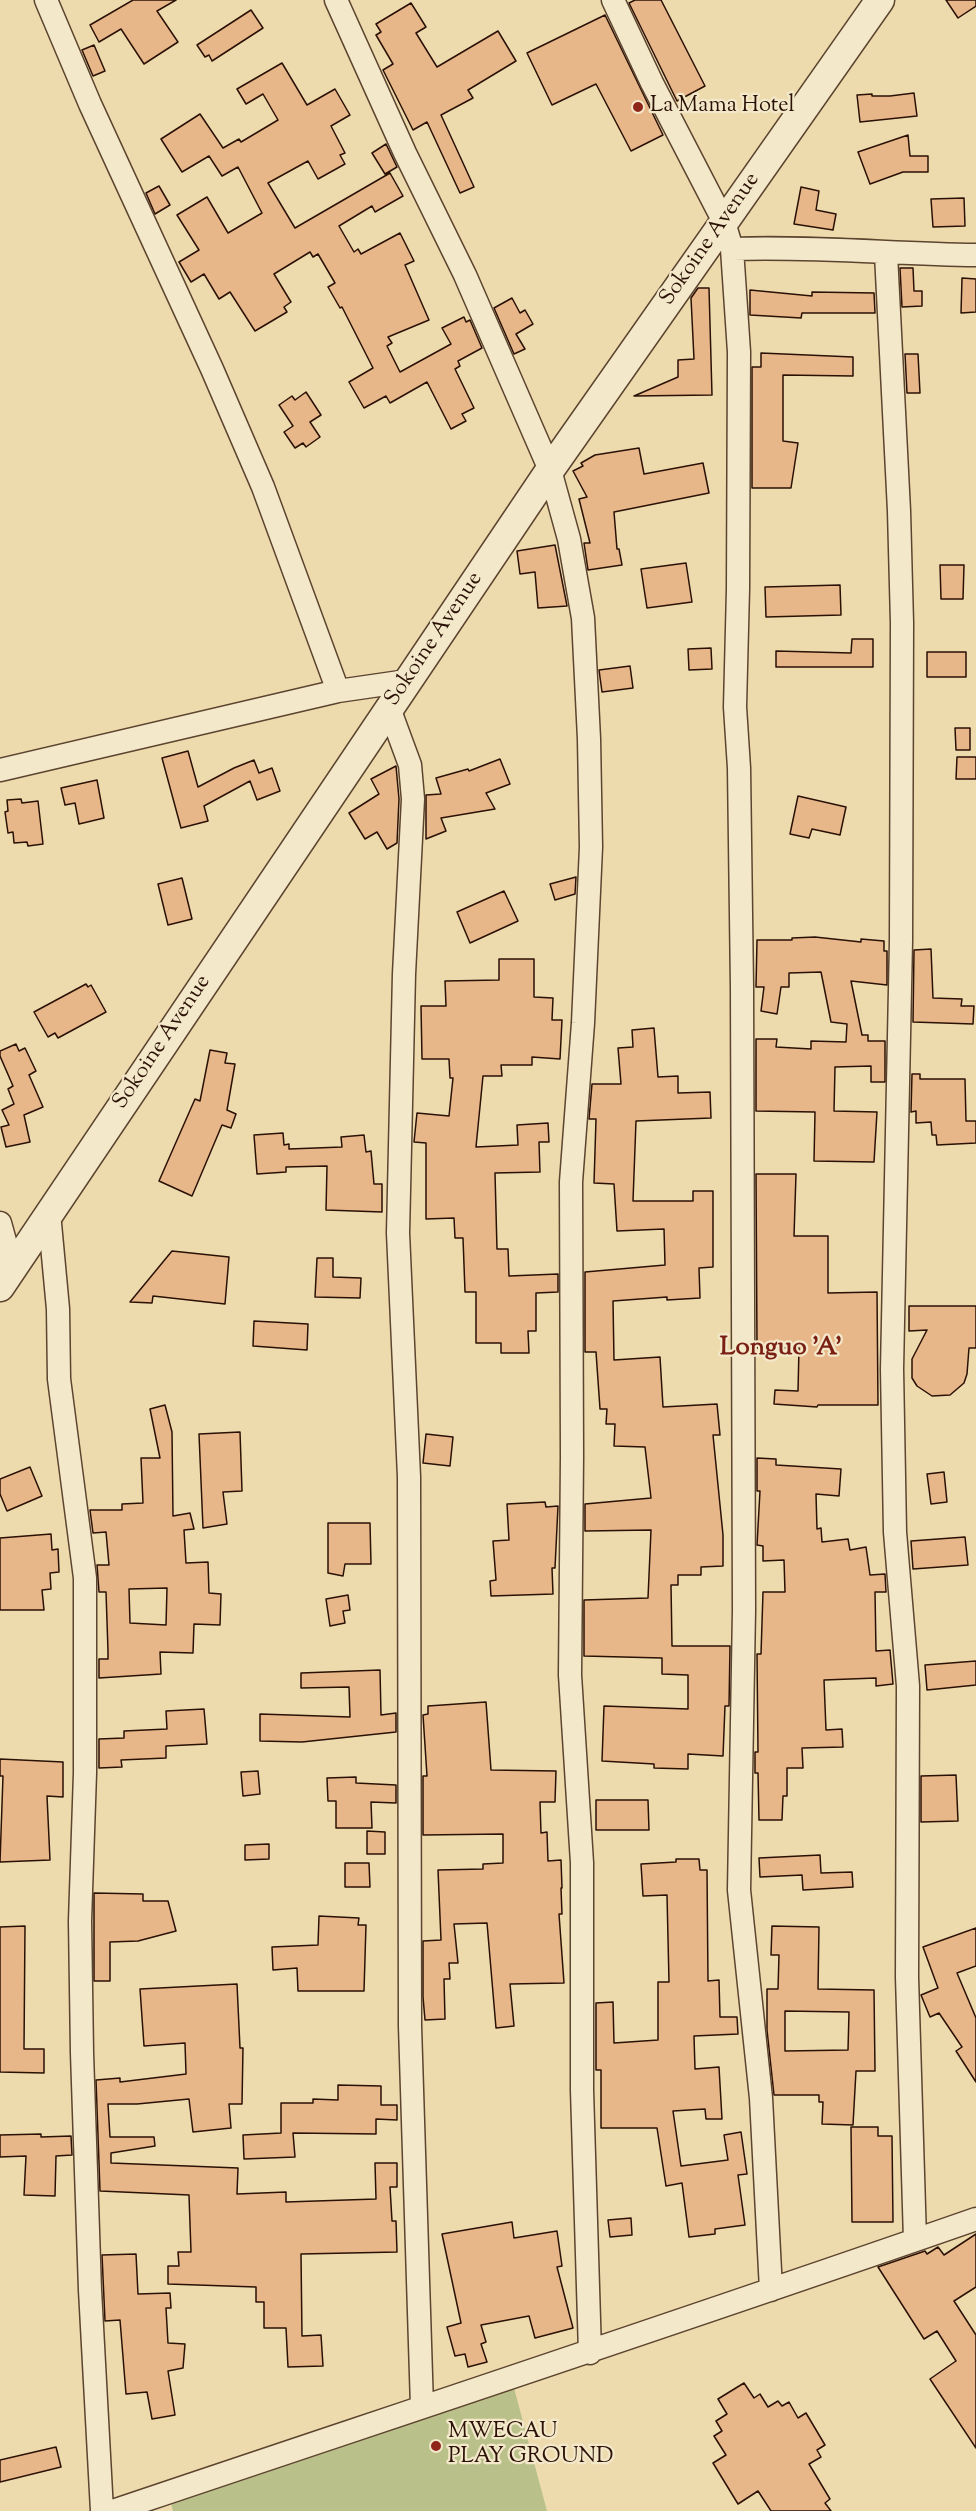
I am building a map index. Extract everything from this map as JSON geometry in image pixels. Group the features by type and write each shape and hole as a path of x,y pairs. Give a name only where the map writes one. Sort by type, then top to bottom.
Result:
{"street":[{"path":"46,0 90,104 212,369 263,487 338,691"},
{"path":"336,0 405,153 470,286 550,470 569,539 583,618 589,749 590,859 583,1023 571,1182 570,1675 582,1863 582,2090 590,2353"},
{"path":"612,0 724,222 732,249 740,352 735,707 739,779 744,1305 744,1610 739,1890 761,2098 771,2290"},
{"name":"Sokoine Avenue","path":"4,1252 50,1213 550,470 880,0"},
{"path":"732,249 792,247 886,254 976,255"},
{"path":"886,254 899,511 902,635 902,941 892,1369 895,1532 908,1686 907,1977 915,2240"},
{"path":"0,770 338,691 407,681"},
{"path":"390,708 410,765 413,799 403,1020 398,1233 409,1477 410,2026 422,2407"},
{"path":"50,1213 58,1309 59,1379 85,1578 86,1773 80,1921 82,2042 90,2290 102,2511"},
{"path":"113,2511 590,2353 976,2219"}],"green space":[{"name":"MWECAU PLAY GROUND","path":"514,2388 547,2511 173,2511 171,2503"}],"building":[{"path":"133,0 176,0 157,11 178,42 144,64 121,29 99,42 90,25"},
{"path":"635,0 661,0 705,86 677,101 629,3"},
{"path":"946,0 976,0 976,6 958,18"},
{"path":"411,3 426,27 416,33 437,67 498,31 516,61 468,90 473,98 441,115 474,187 460,193 427,122 413,130 383,70 393,64 376,35 381,32 376,24"},
{"path":"251,10 263,28 212,61 209,55 205,57 197,45"},
{"path":"605,15 663,135 631,151 596,84 552,105 527,53"},
{"path":"94,45 105,71 93,76 82,50"},
{"path":"282,63 307,105 335,89 350,115 331,126 345,153 340,155 345,164 318,179 308,161 268,183 295,228 390,173 403,196 375,212 372,206 339,226 354,252 358,249 361,254 400,233 414,261 405,265 429,320 388,337 392,343 387,346 400,372 451,344 442,328 464,317 466,322 470,320 482,348 458,361 460,366 455,369 474,408 462,414 466,421 451,429 427,382 390,403 386,396 364,408 349,382 373,368 342,307 340,308 328,287 335,283 318,254 313,257 310,252 274,274 291,302 284,307 287,312 255,331 230,292 219,299 204,274 191,282 179,262 199,250 177,215 207,197 228,233 262,213 238,167 222,176 209,156 182,172 161,139 200,114 223,148 239,139 241,142 278,120 263,94 246,104 237,89"},
{"path":"914,93 917,116 860,122 857,95 890,96"},
{"path":"908,135 910,156 928,156 928,172 903,172 870,184 858,152"},
{"path":"386,144 397,167 385,174 372,153"},
{"path":"159,186 170,205 155,214 146,193"},
{"path":"801,187 819,191 816,210 836,214 833,230 794,224"},
{"path":"964,198 965,226 933,227 931,199"},
{"path":"900,268 913,268 914,291 922,291 922,306 902,307"},
{"path":"962,278 976,279 976,312 961,313"},
{"path":"698,288 709,288 712,395 634,396 678,377 678,360 694,359 691,298"},
{"path":"750,290 812,296 812,292 874,293 875,313 802,313 801,318 750,315"},
{"path":"512,298 520,313 525,310 533,324 516,334 525,349 514,354 494,308"},
{"path":"761,353 853,357 853,376 783,375 783,441 798,443 791,488 752,488 752,367 761,367"},
{"path":"905,354 918,354 920,393 907,393"},
{"path":"306,392 321,415 310,422 320,437 306,447 303,443 295,448 284,432 293,426 279,405 292,396 295,400"},
{"path":"639,448 644,474 703,463 709,493 614,512 617,549 619,549 622,565 588,570 584,543 590,543 579,499 587,497 573,471 583,466 581,463 595,455"},
{"path":"555,545 567,606 538,608 535,572 520,574 517,551"},
{"path":"686,563 692,602 647,608 641,569"},
{"path":"940,565 964,565 963,599 941,599"},
{"path":"840,585 841,615 766,617 765,587"},
{"path":"852,639 873,639 873,667 776,667 776,651 851,653"},
{"path":"711,648 712,669 689,670 688,649"},
{"path":"927,652 966,652 966,677 927,677"},
{"path":"630,666 633,688 602,692 599,670"},
{"path":"955,728 970,728 970,750 956,750"},
{"path":"188,751 198,787 254,760 259,773 272,768 280,791 257,800 250,781 204,806 208,821 181,828 162,758"},
{"path":"957,757 976,757 976,779 956,779"},
{"path":"500,759 510,784 486,793 495,809 441,818 446,831 426,839 426,795 441,794 436,778 468,769 469,771"},
{"path":"396,766 399,799 397,843 387,849 377,832 365,839 349,813 379,794 371,779"},
{"path":"97,780 104,818 79,824 75,803 65,805 61,788"},
{"path":"798,796 846,807 840,835 812,829 809,838 790,834"},
{"path":"21,799 22,803 38,801 43,844 28,846 27,842 14,843 13,832 8,833 5,812 8,811 7,800"},
{"path":"576,877 575,894 555,900 550,884"},
{"path":"182,878 192,919 168,925 158,884"},
{"path":"504,891 518,921 470,943 457,912"},
{"path":"815,937 861,942 861,939 884,941 884,951 887,951 887,985 851,981 862,1035 868,1035 868,1041 885,1041 885,1082 871,1082 871,1066 835,1067 834,1111 877,1112 874,1162 814,1161 815,1112 756,1111 756,1039 777,1039 776,1047 811,1049 811,1041 846,1042 847,1024 831,1022 821,972 789,973 789,987 781,987 777,1014 761,1011 764,987 756,987 757,940 792,940 792,938"},
{"path":"931,949 933,998 962,999 961,1006 974,1006 973,1024 913,1022 914,950"},
{"path":"499,959 534,959 534,997 553,998 552,1020 562,1020 560,1059 532,1057 532,1065 501,1065 502,1076 483,1076 476,1147 518,1145 517,1125 548,1123 549,1142 539,1142 540,1172 495,1173 497,1249 508,1249 509,1276 558,1274 558,1292 536,1293 536,1331 528,1331 529,1353 501,1353 501,1343 476,1343 476,1292 465,1292 463,1238 455,1238 454,1218 426,1219 426,1143 414,1142 417,1113 449,1116 453,1078 450,1078 449,1059 422,1059 421,1006 446,1006 445,981 499,980"},
{"path":"86,984 88,987 91,985 106,1012 58,1038 55,1033 48,1037 34,1012"},
{"path":"654,1028 658,1077 678,1076 678,1093 710,1092 711,1118 636,1121 633,1201 693,1201 693,1191 713,1191 713,1267 699,1268 700,1298 667,1300 667,1297 613,1301 614,1360 660,1357 663,1407 717,1404 720,1435 713,1435 723,1535 723,1566 701,1567 701,1575 678,1575 678,1585 671,1585 672,1646 730,1646 729,1706 725,1706 723,1756 688,1754 688,1769 654,1768 654,1764 602,1761 604,1706 688,1709 688,1675 662,1674 662,1658 584,1656 584,1600 648,1598 651,1530 585,1531 585,1504 651,1498 645,1447 614,1446 615,1424 606,1424 607,1409 600,1409 596,1352 585,1352 585,1272 665,1265 664,1229 617,1231 614,1184 594,1183 596,1119 589,1119 592,1084 621,1084 618,1048 633,1047 632,1030"},
{"path":"16,1044 19,1051 25,1048 36,1071 29,1075 43,1107 24,1115 30,1142 6,1147 1,1127 9,1125 2,1110 14,1104 8,1089 13,1086 0,1051"},
{"path":"210,1050 227,1053 225,1063 235,1064 227,1110 236,1114 231,1128 222,1125 192,1196 159,1181 195,1099 200,1101"},
{"path":"912,1074 920,1074 920,1079 965,1079 966,1121 976,1121 976,1143 937,1145 936,1135 932,1135 931,1122 916,1123 916,1111 911,1112"},
{"path":"283,1133 284,1145 289,1144 289,1149 342,1147 341,1137 364,1135 366,1152 371,1151 374,1184 382,1184 382,1212 326,1210 327,1166 286,1167 286,1172 257,1174 254,1135"},
{"path":"756,1174 796,1174 794,1236 828,1236 828,1293 877,1292 878,1405 818,1405 817,1407 774,1404 775,1390 798,1391 799,1348 757,1348"},
{"path":"172,1251 229,1257 225,1304 153,1296 152,1303 130,1302"},
{"path":"317,1258 333,1258 333,1277 361,1278 360,1298 315,1297"},
{"path":"909,1306 976,1306 976,1348 969,1348 964,1383 950,1395 932,1396 917,1386 912,1378 912,1359 927,1330 909,1331"},
{"path":"254,1321 308,1324 307,1350 253,1346"},
{"path":"165,1405 172,1432 173,1516 190,1513 194,1529 184,1530 186,1563 208,1562 209,1593 221,1594 220,1625 194,1624 193,1653 160,1652 161,1674 99,1678 99,1659 108,1659 108,1651 106,1592 99,1592 97,1565 109,1565 106,1532 93,1533 90,1510 122,1510 122,1504 143,1503 141,1458 160,1458 150,1409","holes":["167,1588 166,1625 130,1623 129,1589"]},
{"path":"240,1432 242,1491 223,1492 227,1524 203,1528 199,1434"},
{"path":"426,1434 453,1437 450,1466 423,1463"},
{"path":"757,1458 776,1459 776,1465 841,1469 839,1496 816,1494 817,1529 821,1528 822,1542 848,1539 850,1550 866,1547 870,1575 885,1574 886,1592 875,1592 876,1651 890,1650 893,1684 876,1686 876,1678 824,1680 826,1730 842,1729 843,1747 802,1748 803,1768 787,1768 787,1796 783,1796 782,1820 759,1820 758,1773 755,1773 755,1752 758,1752 757,1654 761,1654 763,1592 785,1592 784,1560 763,1561 763,1546 757,1545 760,1491 757,1491"},
{"path":"30,1467 42,1496 7,1511 0,1494 0,1479"},
{"path":"944,1472 947,1502 931,1504 927,1474"},
{"path":"545,1502 546,1507 558,1506 555,1568 552,1568 553,1594 491,1596 490,1581 496,1580 493,1541 509,1540 507,1504"},
{"path":"328,1523 370,1523 371,1564 345,1564 343,1576 328,1573"},
{"path":"51,1534 52,1550 58,1549 59,1572 50,1573 51,1589 42,1590 44,1610 0,1610 0,1538"},
{"path":"965,1537 968,1565 913,1569 911,1541"},
{"path":"348,1595 350,1610 343,1611 345,1623 330,1626 326,1599"},
{"path":"976,1661 976,1685 927,1690 925,1665"},
{"path":"380,1670 381,1715 396,1713 396,1732 302,1742 260,1741 260,1714 350,1717 349,1687 301,1688 301,1673"},
{"path":"486,1702 491,1770 556,1771 555,1802 540,1802 541,1833 547,1832 548,1861 561,1860 562,1888 562,1914 559,1914 564,1983 510,1984 514,2026 496,2028 487,1923 454,1924 458,1963 449,1963 450,1979 444,1979 445,2019 425,2020 423,1997 423,1941 441,1940 438,1870 483,1869 483,1864 503,1863 503,1834 423,1835 423,1776 427,1776 423,1715 428,1714 428,1706"},
{"path":"204,1709 207,1744 166,1746 166,1758 121,1760 122,1767 99,1768 99,1739 124,1738 124,1731 167,1729 166,1711"},
{"path":"0,1759 63,1762 63,1797 47,1796 50,1860 0,1862 3,1776 0,1776"},
{"path":"258,1771 260,1794 243,1796 241,1772"},
{"path":"956,1775 958,1821 921,1822 921,1776"},
{"path":"356,1777 356,1783 396,1785 396,1803 371,1802 372,1828 336,1828 336,1801 328,1801 327,1778"},
{"path":"596,1800 648,1800 649,1830 596,1830"},
{"path":"367,1831 385,1832 385,1854 367,1854"},
{"path":"269,1844 269,1859 245,1860 245,1845"},
{"path":"820,1855 821,1873 852,1872 853,1887 803,1890 802,1875 760,1877 759,1858"},
{"path":"676,1859 699,1859 700,1870 707,1870 708,1981 719,1980 720,2017 737,2017 738,2034 694,2036 695,2069 719,2067 722,2119 706,2119 705,2109 673,2111 681,2166 728,2160 724,2135 741,2132 747,2174 738,2175 745,2225 715,2229 715,2234 689,2237 682,2183 666,2186 657,2128 601,2128 601,2070 596,2070 596,2003 613,2002 614,2043 658,2040 658,1982 669,1982 667,1895 643,1896 641,1864 676,1862"},
{"path":"345,1863 369,1863 370,1887 345,1887"},
{"path":"94,1893 143,1894 143,1901 168,1901 176,1931 138,1941 110,1942 110,1981 94,1981"},
{"path":"319,1916 359,1918 358,1925 366,1925 364,1991 298,1991 297,1968 273,1970 272,1947 318,1945"},
{"path":"25,1926 24,2049 44,2049 44,2073 0,2072 0,1927"},
{"path":"772,1926 819,1927 818,1989 874,1990 875,2071 856,2071 853,2125 822,2124 823,2102 819,2102 819,2095 774,2095 767,2030 767,1989 778,1989 779,1955 771,1955","holes":["785,2011 849,2012 848,2050 785,2051"]},
{"path":"976,1928 976,1966 957,1973 976,2018 976,2082 956,2051 962,2047 939,2013 930,2017 921,1995 938,1988 923,1947"},
{"path":"237,1984 240,2048 243,2048 242,2104 229,2104 231,2128 193,2132 189,2099 108,2104 110,2137 154,2137 155,2146 111,2153 111,2163 238,2168 237,2194 286,2192 286,2202 376,2199 375,2163 397,2163 397,2187 390,2187 392,2221 396,2221 397,2252 301,2254 302,2336 321,2335 323,2366 288,2367 286,2328 264,2328 264,2302 256,2302 256,2287 168,2284 168,2266 179,2266 178,2252 191,2252 189,2195 100,2191 96,2080 120,2078 120,2082 186,2074 185,2043 144,2046 140,1989"},
{"path":"338,2085 381,2086 381,2105 397,2105 397,2120 376,2119 376,2134 293,2133 295,2157 244,2159 243,2135 281,2133 281,2103 313,2103 313,2099 338,2100"},
{"path":"851,2127 878,2127 878,2136 892,2136 893,2222 852,2222"},
{"path":"41,2134 41,2137 71,2136 72,2155 56,2156 55,2196 24,2195 26,2156 0,2157 0,2135"},
{"path":"631,2218 632,2235 610,2237 608,2220"},
{"path":"512,2222 514,2238 557,2231 562,2266 557,2267 573,2328 535,2338 529,2316 481,2325 486,2342 481,2344 487,2362 468,2367 465,2354 455,2356 447,2327 461,2323 442,2234"},
{"path":"976,2234 976,2287 954,2301 976,2335 976,2448 930,2379 956,2361 937,2331 924,2339 878,2267 925,2251 927,2254 938,2247 944,2255"},
{"path":"136,2254 138,2294 170,2293 171,2308 166,2308 168,2343 185,2344 183,2368 168,2371 175,2415 152,2419 147,2392 126,2394 120,2320 105,2321 102,2255"},
{"path":"744,2383 754,2398 760,2394 768,2407 778,2401 782,2406 789,2402 798,2418 806,2413 825,2445 817,2450 821,2457 809,2464 830,2499 825,2503 831,2511 771,2511 758,2491 738,2504 713,2463 726,2455 714,2436 722,2431 716,2421 727,2414 718,2399"},
{"path":"56,2447 61,2467 0,2482 0,2460"}],"place":[{"name":"La Mama Hotel","path":"638,107"},
{"name":"MWECAU PLAY GROUND","path":"436,2446"}],"district":[{"name":"Longuo 'A'","path":"781,1350"}]}
